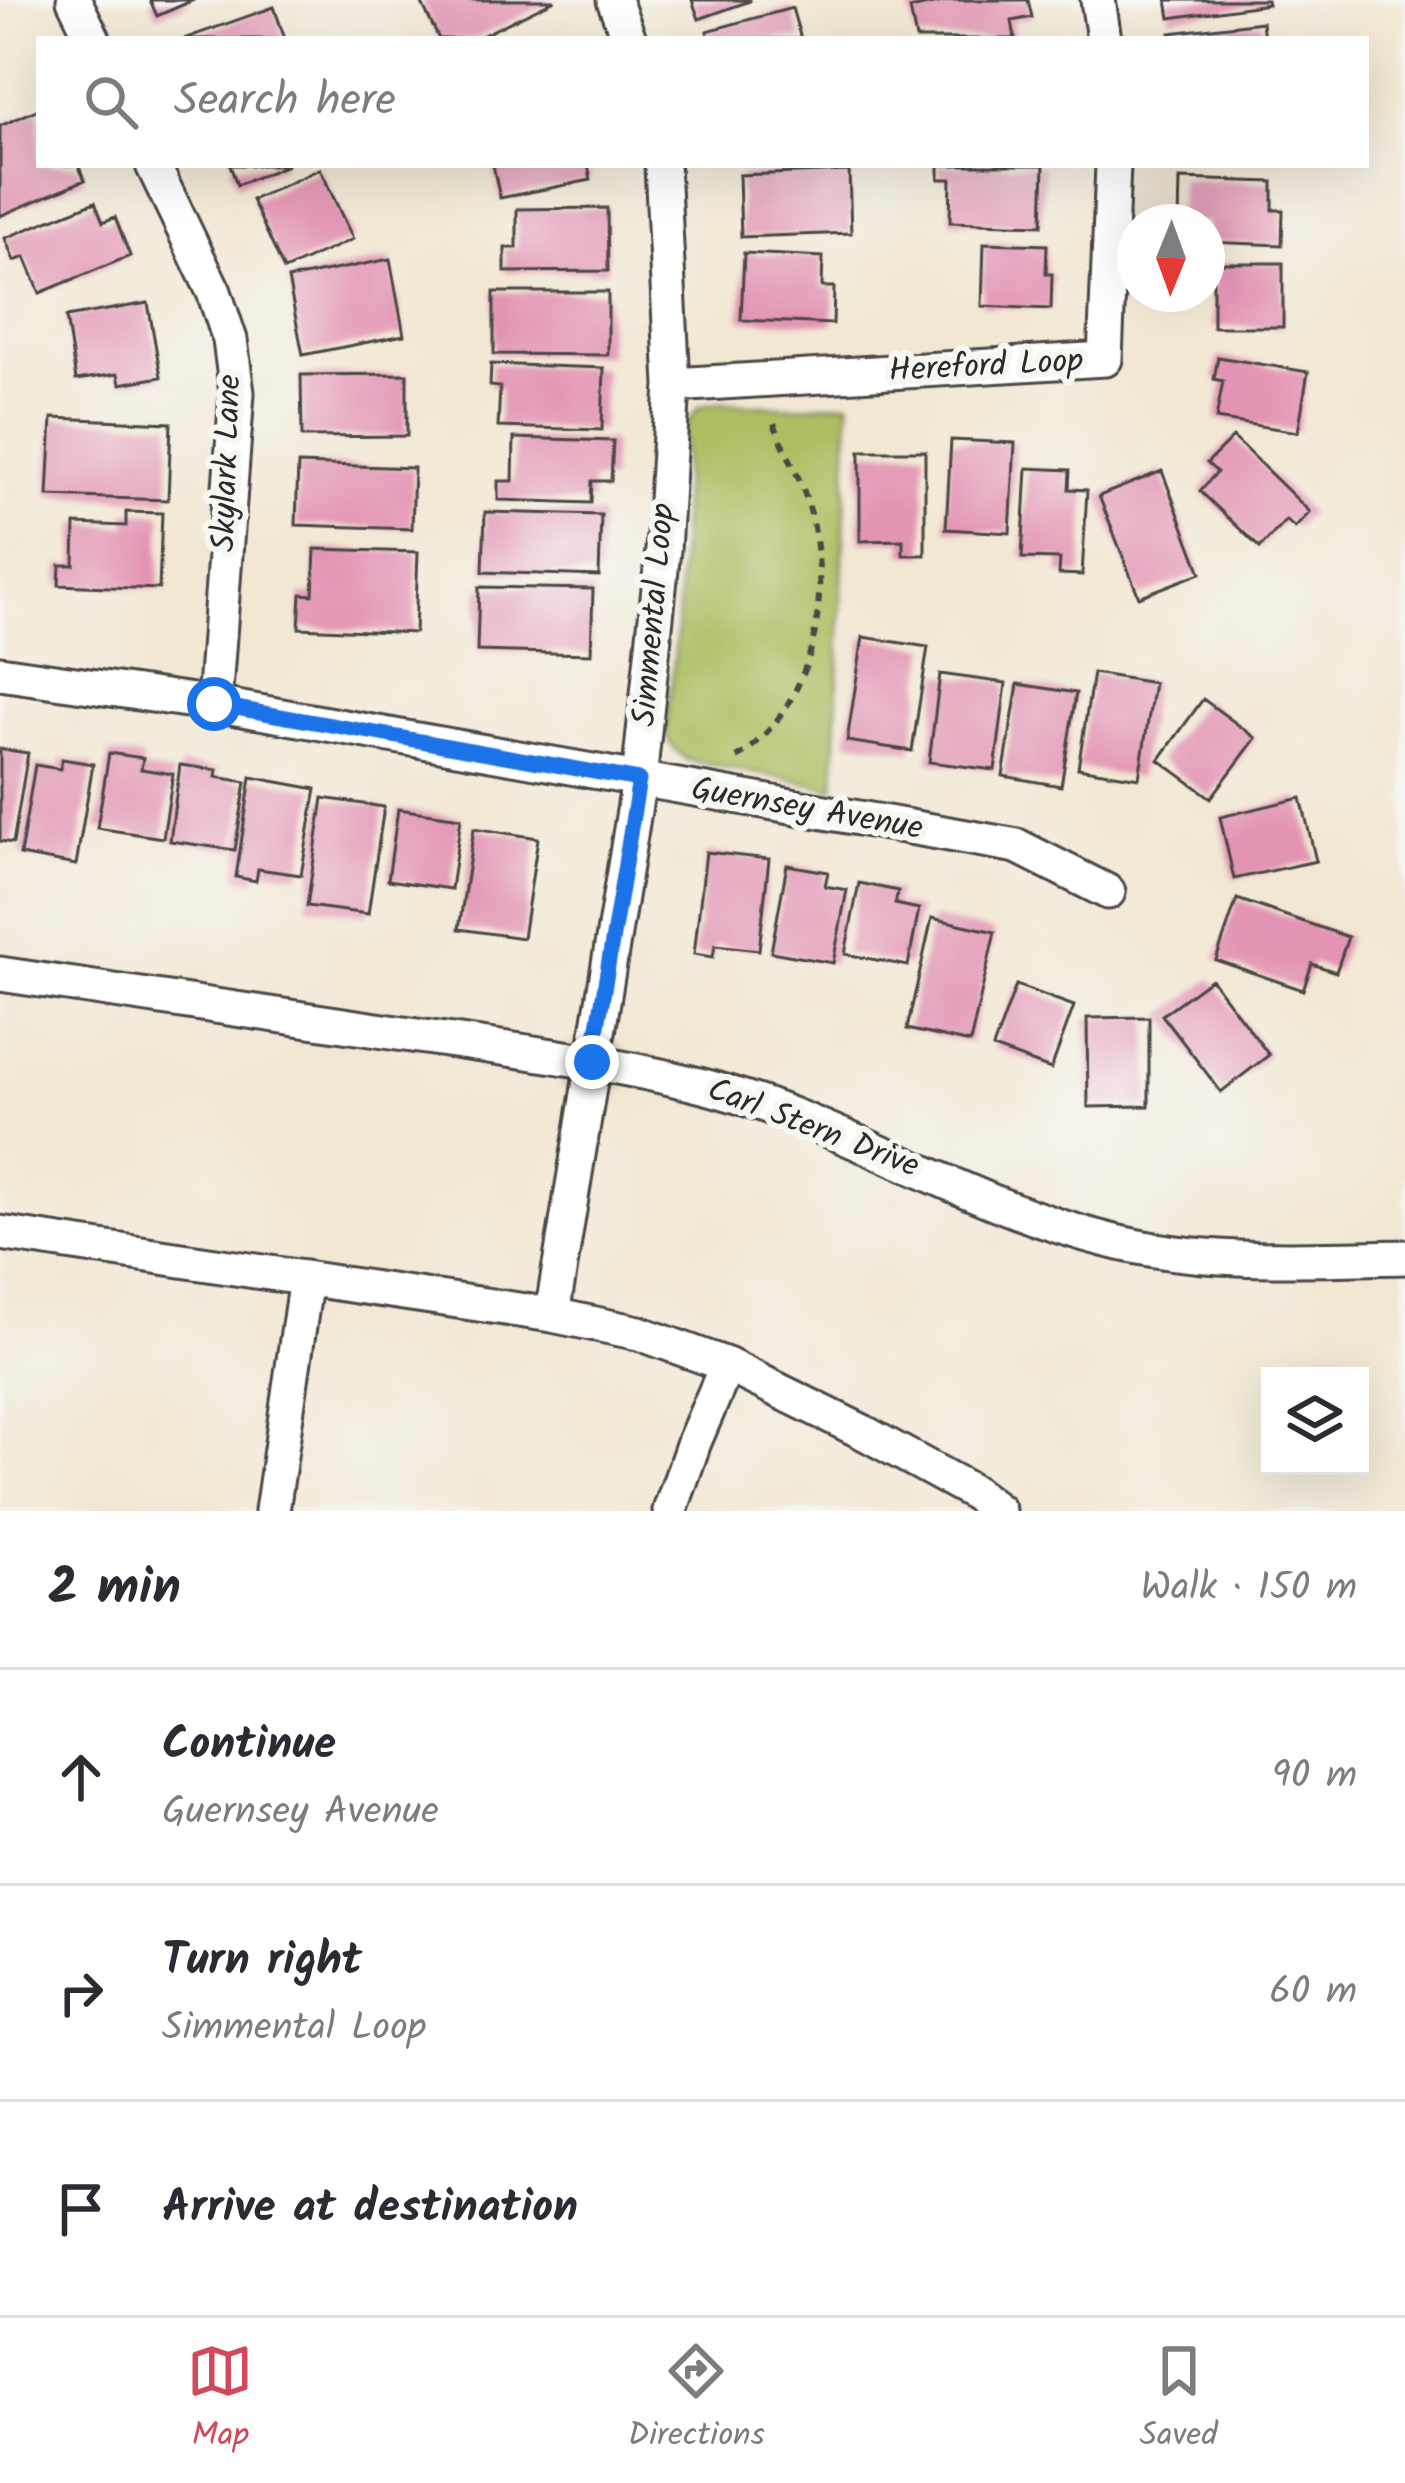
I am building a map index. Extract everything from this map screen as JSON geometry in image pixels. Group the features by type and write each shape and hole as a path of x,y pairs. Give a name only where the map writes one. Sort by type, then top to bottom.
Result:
{"street":[{"path":"74,0 92,36"},
{"path":"614,0 628,36"},
{"path":"1098,0 1104,36"},
{"name":"Skylark Lane","path":"154,168 214,292 230,340 237,393 214,704"},
{"name":"Simmental Loop","path":"552,1315 639,780 663,550 673,386 662,168"},
{"name":"Hereford Loop","path":"673,386 1105,359 1113,168"},
{"name":"Guernsey Avenue","path":"0,674 214,704 1017,846 1108,892"},
{"name":"Carl Stern Drive","path":"0,974 592,1062 695,1084 774,1109 1016,1211 1108,1240 1252,1258 1405,1257"},
{"path":"0,1233 552,1315 639,1333 728,1366 881,1442 974,1492 998,1511"},
{"path":"272,1511 306,1279"},
{"path":"670,1511 728,1366"}],"path":[{"path":"737,758 754,747 802,679 820,620 811,512 772,418"}],"green space":[{"path":"849,402 834,788 687,760 666,734 677,633 685,427 699,407 719,403 797,407"}],"building":[{"path":"150,0 194,0 157,16"},
{"path":"420,0 555,0 481,36 438,36"},
{"path":"692,0 750,0 750,1 699,19"},
{"path":"951,0 1028,0 1032,17 1012,21 1014,36 915,36 910,9"},
{"path":"1167,0 1267,0 1268,4 1170,18"},
{"path":"274,7 284,36 192,36"},
{"path":"792,8 800,36 708,36 707,31"},
{"path":"1262,22 1264,36 1170,36"},
{"path":"36,110 36,168 79,168 85,180 0,216 0,126"},
{"path":"231,168 280,168 237,185"},
{"path":"494,168 589,168 591,180 500,198"},
{"path":"939,168 1044,168 1042,225 950,222 951,179 939,179"},
{"path":"320,169 353,239 284,270 252,200"},
{"path":"849,171 851,233 741,237 739,175"},
{"path":"1180,179 1273,182 1273,210 1283,210 1282,245 1225,243 1225,204 1179,204"},
{"path":"95,202 103,222 115,217 130,256 40,293 25,257 14,261 5,238"},
{"path":"607,208 608,271 505,272 505,248 517,248 517,209"},
{"path":"984,243 1047,245 1051,309 982,306"},
{"path":"744,253 823,257 822,287 834,287 833,324 741,320"},
{"path":"390,259 404,335 303,355 288,279"},
{"path":"1225,263 1283,263 1283,327 1213,327 1213,312 1225,312"},
{"path":"494,292 608,292 608,355 494,354"},
{"path":"148,303 161,377 120,384 118,374 76,380 66,317"},
{"path":"1218,357 1308,372 1298,432 1216,419 1223,381 1214,379"},
{"path":"491,364 604,368 602,430 498,427 500,387 490,386"},
{"path":"407,374 407,436 302,437 301,375"},
{"path":"52,418 171,423 168,500 48,496"},
{"path":"1233,437 1310,512 1295,528 1286,520 1260,548 1200,491 1217,472 1207,463"},
{"path":"514,438 613,441 611,481 592,481 591,503 498,500 498,481 513,481"},
{"path":"951,440 1015,443 1010,533 946,529"},
{"path":"860,451 925,451 925,555 903,555 903,540 860,541"},
{"path":"298,464 414,468 412,529 296,525"},
{"path":"1027,468 1070,470 1069,489 1087,490 1082,575 1059,574 1060,559 1022,558"},
{"path":"1162,471 1201,573 1139,597 1099,496"},
{"path":"126,512 162,513 159,589 59,585 60,565 74,565 75,524 126,526"},
{"path":"485,512 601,515 599,576 483,572"},
{"path":"315,549 418,552 415,633 299,628 301,594 313,595"},
{"path":"479,587 593,589 591,654 477,651"},
{"path":"863,637 928,647 912,751 847,741"},
{"path":"1093,673 1154,683 1139,778 1078,768"},
{"path":"940,674 1006,683 995,770 929,762"},
{"path":"1018,684 1076,693 1061,786 1003,776"},
{"path":"1203,699 1256,738 1211,798 1159,760"},
{"path":"0,749 28,753 13,843 0,841"},
{"path":"109,753 143,758 141,769 173,774 163,838 97,828"},
{"path":"62,759 93,764 76,865 20,855 35,765 60,769"},
{"path":"180,765 217,770 216,777 246,782 235,850 170,841"},
{"path":"251,777 316,789 301,875 258,869 256,881 236,877"},
{"path":"323,798 384,807 368,914 307,906"},
{"path":"1301,798 1316,861 1234,879 1220,817"},
{"path":"398,809 461,818 451,889 388,880"},
{"path":"474,828 538,838 523,938 459,929"},
{"path":"706,852 769,859 759,950 715,945 713,957 694,954"},
{"path":"787,865 828,872 825,886 847,890 833,963 771,952"},
{"path":"859,883 898,891 895,904 919,909 908,966 845,954"},
{"path":"1237,899 1348,937 1336,972 1312,964 1303,990 1216,960"},
{"path":"932,918 995,932 970,1043 907,1029"},
{"path":"1211,979 1269,1055 1221,1092 1162,1015"},
{"path":"1016,985 1074,1006 1051,1069 993,1048"},
{"path":"1149,1017 1149,1106 1088,1107 1087,1018"}],"route":[{"path":"214,704 639,780 592,1062"}]}
